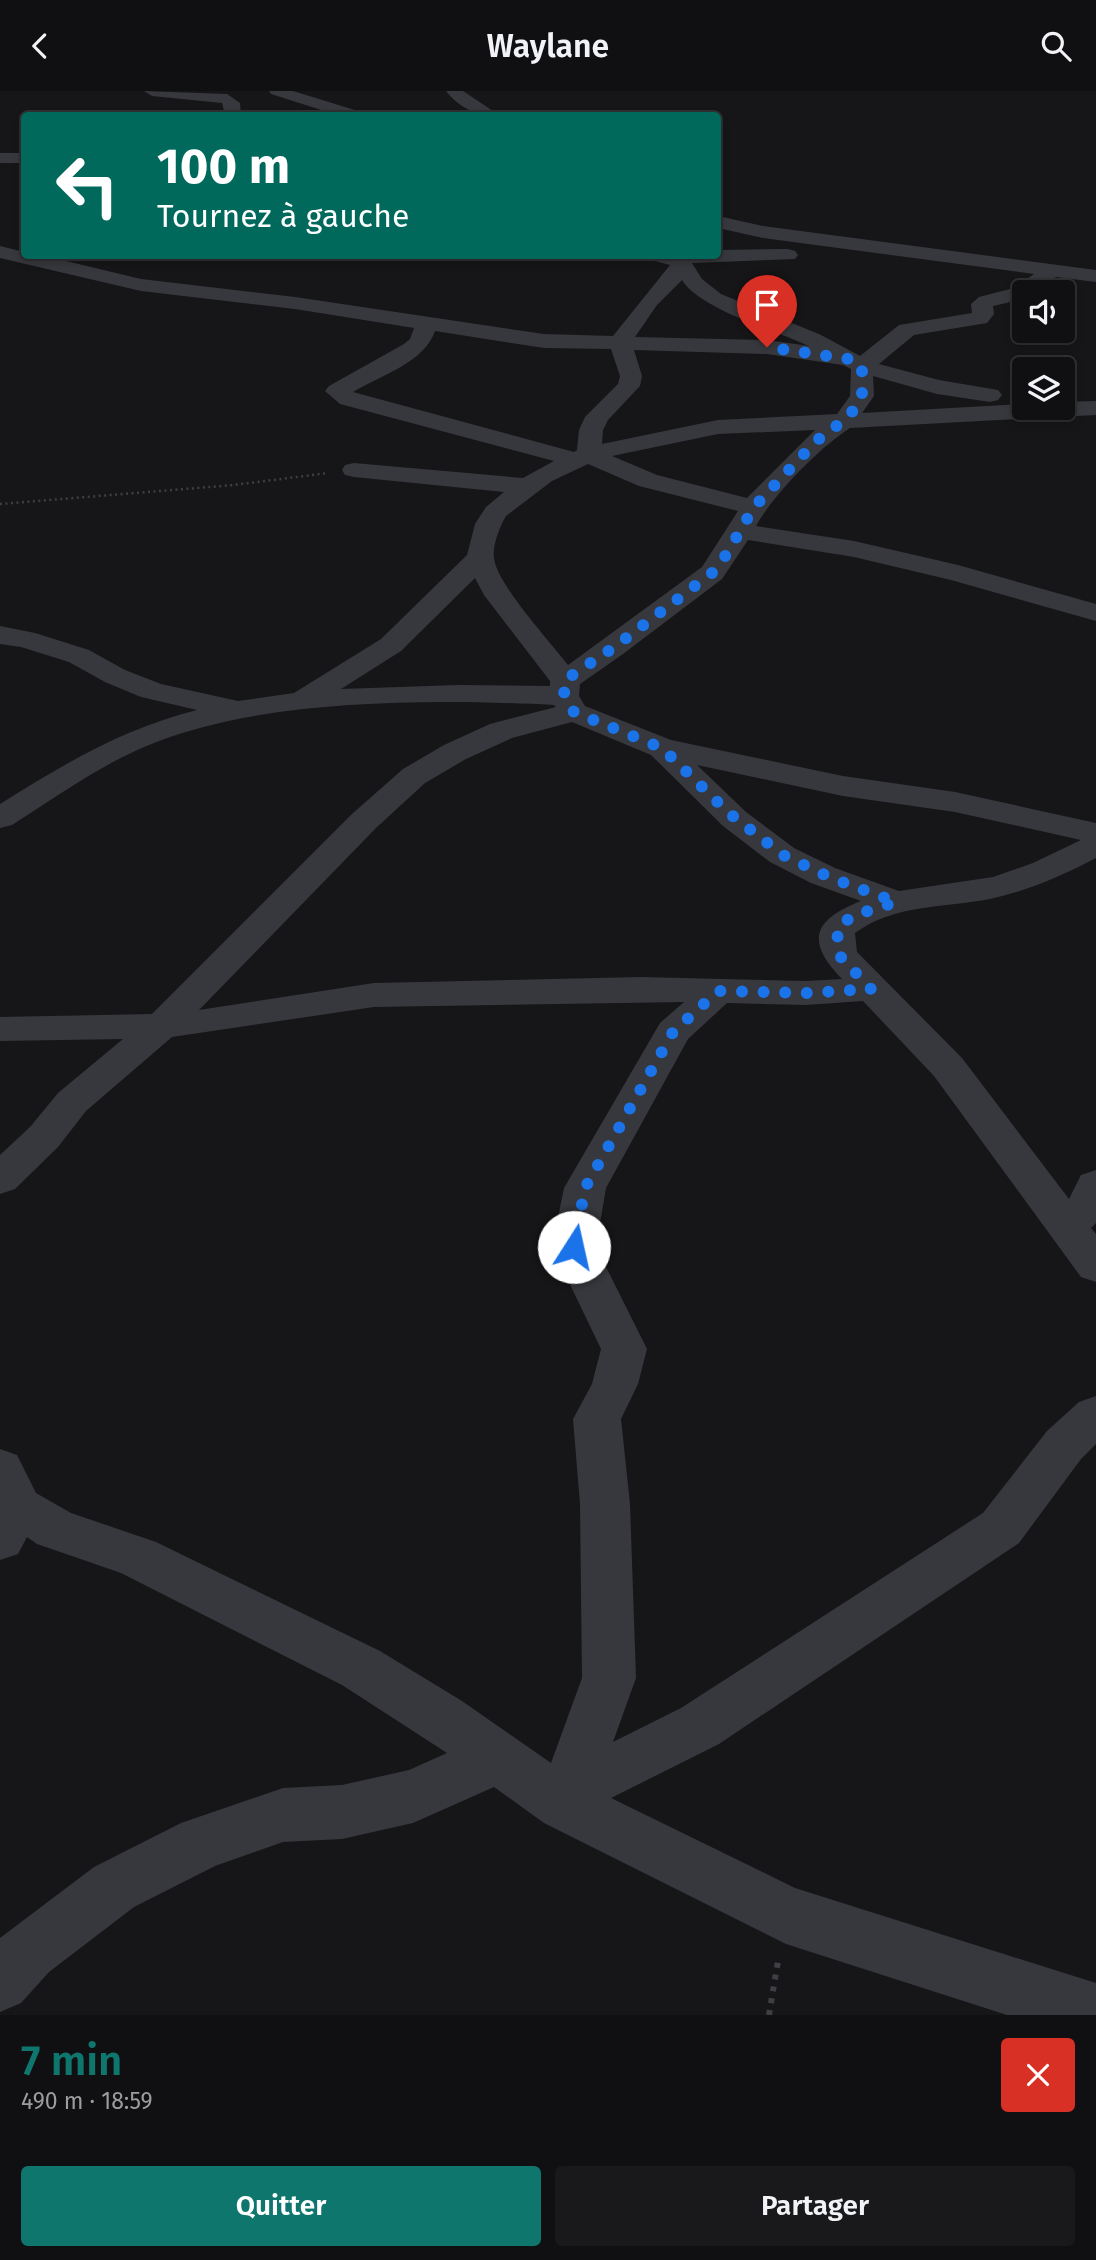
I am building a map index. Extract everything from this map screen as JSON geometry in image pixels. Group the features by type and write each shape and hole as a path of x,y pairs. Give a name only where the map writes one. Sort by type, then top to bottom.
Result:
{"street":[{"path":"152,91 227,99 232,103 233,112"},
{"path":"276,91 343,112"},
{"path":"299,97 329,91"},
{"path":"454,91 461,99 485,112"},
{"path":"0,158 21,158"},
{"path":"723,228 1096,276"},
{"path":"0,252 21,255"},
{"path":"721,257 807,254 944,256"},
{"path":"42,259 141,285 282,302 544,341 767,347 855,362 937,387 1012,397"},
{"path":"620,342 650,300 675,275 685,259"},
{"path":"0,1179 44,1137 72,1102 162,1026 364,821 414,776 455,752 568,696 613,648 712,573 754,507 824,434 844,421 862,396 855,362 813,339 714,298 694,283 686,259"},
{"path":"855,362 907,330 979,319 983,314 982,304 986,301 1021,293 1051,272"},
{"path":"426,324 420,342 412,349 337,391 348,399 582,457 637,478 754,507"},
{"path":"582,457 597,417 629,386 631,376 620,342"},
{"path":"305,699 391,645 480,558 488,524 495,512 526,486 582,457 718,427 1079,408"},
{"path":"354,470 526,486"},
{"path":"740,531 854,549 958,573 1096,613"},
{"path":"480,558 494,589 568,696"},
{"path":"0,635 25,639 79,656 115,676 152,691 235,709"},
{"path":"0,818 77,770 156,731 235,709 305,699 482,692 568,696 662,748 730,814 783,855 829,877 896,902"},
{"path":"662,748 843,786 955,802 1096,833"},
{"path":"1096,845 1042,873 944,897 896,902 852,916 837,929 839,955 948,1067 1096,1266"},
{"path":"0,1029 196,1023 373,995 642,989 806,993 871,989"},
{"path":"570,1789 609,1678 605,1504 597,1419 615,1384 624,1349 574,1247 582,1199 585,1188 673,1032 718,991"},
{"path":"1067,1227 1088,1204 1096,1185"},
{"path":"570,1789 607,1774 700,1725 1000,1528 1064,1445 1096,1415"},
{"path":"6,1505 55,1529 138,1557 360,1668 443,1719 498,1758 570,1789 786,1915 1096,2013"},
{"path":"0,1982 28,1951 114,1887 201,1843 284,1815 342,1812 413,1796 498,1758"}],"path":[{"path":"0,505 234,485 354,470"},
{"path":"769,2015 786,1915"}],"route":[{"path":"574,1247 585,1188 673,1032 718,991 806,993 871,989 839,955 837,929 852,916 896,902 829,877 783,855 730,814 662,748 574,712 564,696 565,680 613,648 712,573 726,555 754,507 824,434 844,421 857,406 862,396 862,366 849,359 767,347"}]}
